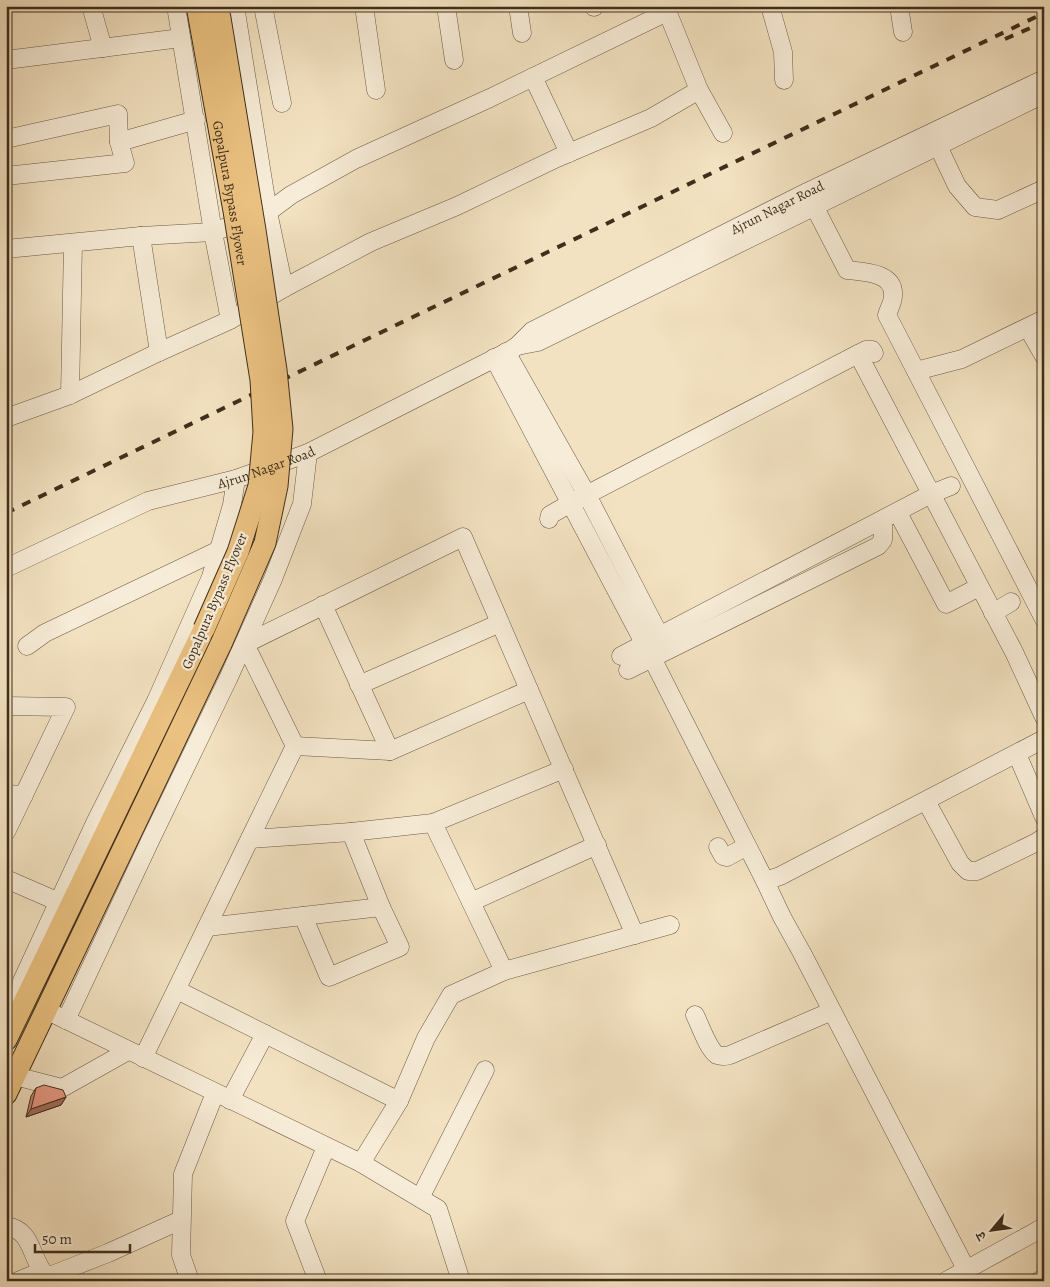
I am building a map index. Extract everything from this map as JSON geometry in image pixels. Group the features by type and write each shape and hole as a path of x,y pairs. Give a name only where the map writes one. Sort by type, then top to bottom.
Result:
{"main road":[{"name":"Gopalpura Bypass Flyover","path":"6,1040 204,629 238,552 258,486 264,432 261,380 234,211 197,6"},
{"name":"Gopalpura Bypass Flyover","path":"11,1085 221,644 265,543 277,486 282,429 276,370 218,6"}],"street":[{"path":"91,6 103,48"},
{"path":"176,6 213,232 230,320"},
{"path":"234,6 268,212 284,288"},
{"path":"263,6 282,103"},
{"path":"364,6 376,90"},
{"path":"446,6 454,60"},
{"path":"518,6 522,33"},
{"path":"770,6 783,52 784,80"},
{"path":"899,6 903,32"},
{"path":"6,249 141,236 213,232 268,212 290,195 356,159 533,77 666,9 699,90 723,133"},
{"path":"6,60 181,38"},
{"path":"533,77 569,153"},
{"name":"Ajrun Nagar Road","path":"6,568 148,501 236,479 308,453 506,352 538,342 1044,79"},
{"path":"6,418 70,395 230,320 284,288 371,242 457,206 569,153 651,118 699,90"},
{"name":"Ajrun Nagar Road","path":"811,199 938,146 1044,94"},
{"path":"6,139 118,114 119,142 125,162 6,176"},
{"path":"119,142 196,120"},
{"path":"938,146 957,186 975,207 998,210 1044,189"},
{"path":"811,199 847,270 880,275 890,283 893,296 887,315 1044,619"},
{"path":"141,236 159,352"},
{"path":"70,395 73,243"},
{"path":"916,371 962,359 1044,319"},
{"path":"1028,328 1044,356"},
{"path":"506,352 587,495 747,846 966,1269"},
{"path":"506,352 571,503 656,647"},
{"path":"549,519 550,515 571,503 866,353 931,494 1014,652 1044,717"},
{"path":"66,1020 273,579 302,504 308,453"},
{"path":"17,1016 22,981 95,823 156,702 211,577 232,505 236,479"},
{"path":"656,647 742,593 931,494 951,486"},
{"path":"890,517 946,604 979,587"},
{"path":"624,663 656,647 750,610 878,546 890,517"},
{"path":"244,644 463,536 635,934"},
{"path":"27,646 45,633 219,550"},
{"path":"742,593 750,610"},
{"path":"993,613 1011,602"},
{"path":"323,605 390,751"},
{"path":"359,684 500,623"},
{"path":"244,644 295,746"},
{"path":"295,746 390,751 529,690"},
{"path":"6,706 66,707 6,832"},
{"path":"765,881 780,876 1043,741"},
{"path":"11,1085 62,1088 136,1054 177,990 295,746"},
{"path":"1017,754 1044,817"},
{"path":"250,839 351,832 433,823 564,769"},
{"path":"6,794 24,794"},
{"path":"926,801 960,863 968,872 977,871 1044,837"},
{"path":"433,823 504,970"},
{"path":"303,916 329,977 400,947 380,907 351,832"},
{"path":"471,902 596,845"},
{"path":"718,847 723,856 727,857 747,846"},
{"path":"6,879 58,902"},
{"path":"207,927 380,907"},
{"path":"361,1163 399,1101 426,1038 451,995 504,970 670,925"},
{"path":"177,990 399,1101"},
{"path":"47,1010 361,1163 438,1209 461,1281"},
{"path":"694,1015 711,1049 722,1056 730,1055 832,1011"},
{"path":"190,1281 181,1255 183,1174 223,1096 266,1034"},
{"path":"420,1198 486,1070"},
{"path":"318,1281 295,1221 326,1147"},
{"path":"6,1226 16,1228 26,1236 42,1271 47,1277 56,1275 181,1220"},
{"path":"946,1281 1044,1227"},
{"path":"18,1281 42,1271"},
{"path":"1039,1281 1044,1278"}],"building":[{"path":"44,1085 63,1090 66,1097 31,1109 36,1088"}],"railway":[{"path":"6,513 1044,13"},
{"path":"1005,39 1044,22"}]}
